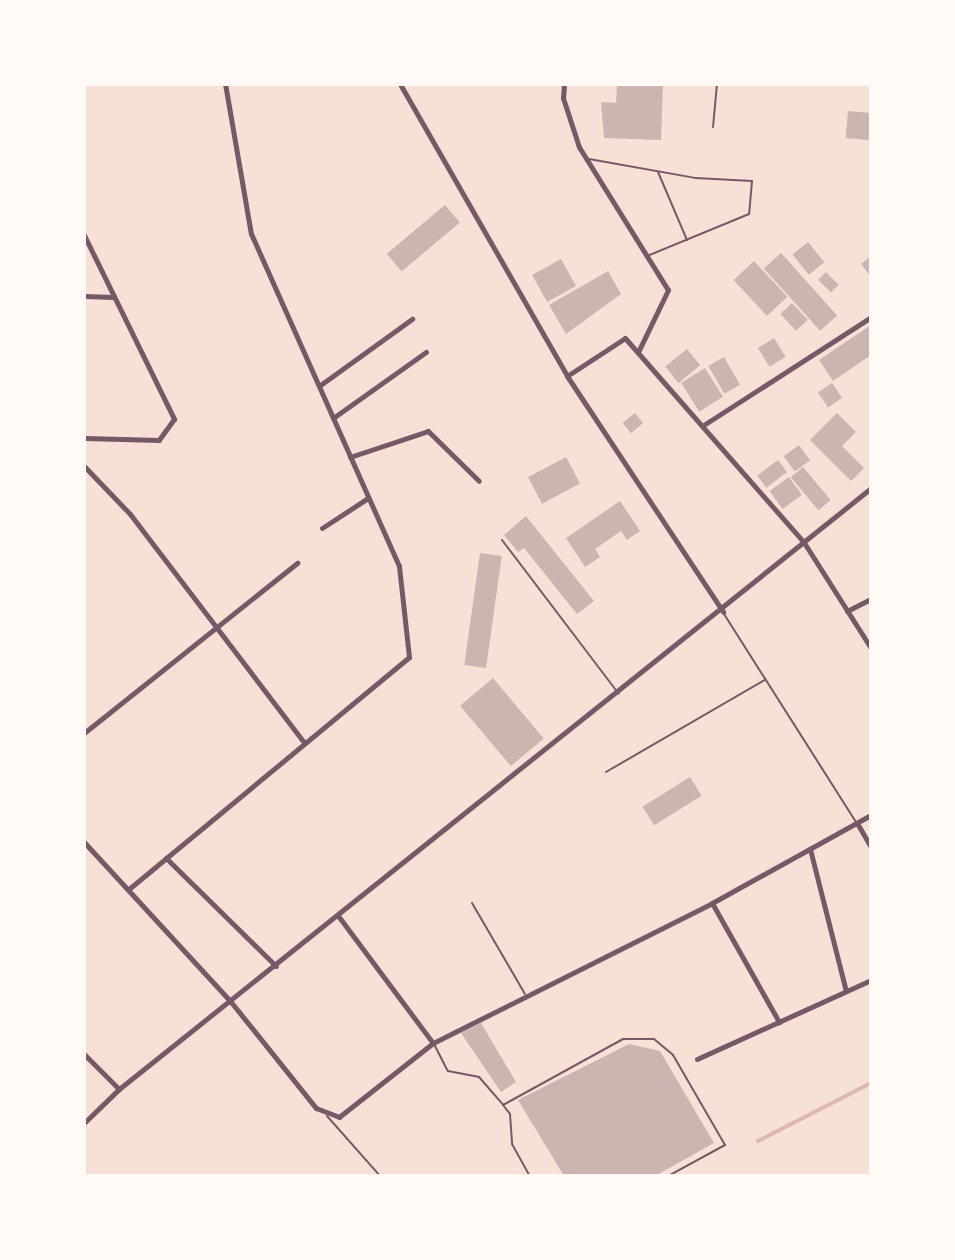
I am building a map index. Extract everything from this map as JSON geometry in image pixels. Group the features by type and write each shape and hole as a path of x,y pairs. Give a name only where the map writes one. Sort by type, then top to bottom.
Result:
{"street":[{"path":"130,888 303,741 410,657 403,578 242,206 225,84"},
{"path":"400,84 567,376 723,612"},
{"path":"564,84 563,98 586,158 668,290 638,352"},
{"path":"84,235 113,297 164,394 173,426 159,440 84,438"},
{"path":"84,296 113,297"},
{"path":"702,426 871,317"},
{"path":"319,386 412,319"},
{"path":"567,376 625,338 803,542 871,647"},
{"path":"333,418 426,352"},
{"path":"350,457 428,430 479,481"},
{"path":"84,466 130,514 303,741"},
{"path":"84,1123 119,1089 723,612 803,542 871,488"},
{"path":"322,528 368,498"},
{"path":"84,733 297,563"},
{"path":"847,611 871,599"},
{"path":"84,842 130,888 231,1002 327,1116 339,1118 434,1043 712,903 871,816"},
{"path":"857,823 871,847"},
{"path":"810,849 846,991"},
{"path":"166,858 276,966"},
{"path":"712,903 779,1022"},
{"path":"339,917 434,1043"},
{"path":"697,1059 871,980"},
{"path":"84,1054 119,1089"}],"lane":[{"path":"713,127 717,84"},
{"path":"586,158 658,172 749,179 755,186 750,214 647,256"},
{"path":"658,172 687,240"},
{"path":"502,540 619,694"},
{"path":"723,612 857,823"},
{"path":"606,772 765,680"},
{"path":"472,903 527,997"},
{"path":"503,1105 623,1040 654,1040 673,1054 725,1145 668,1176"},
{"path":"434,1043 448,1071 479,1077 510,1114 512,1144 530,1176"},
{"path":"327,1116 380,1176"}],"building":[{"path":"617,84 663,84 661,140 604,138 601,102 616,103"},
{"path":"848,111 871,113 869,140 846,138"},
{"path":"445,205 460,223 402,271 387,254"},
{"path":"808,242 824,262 809,275 792,255"},
{"path":"781,253 837,315 820,331 764,268"},
{"path":"871,256 871,277 861,264"},
{"path":"561,259 576,286 547,302 532,275"},
{"path":"754,261 787,297 767,316 734,280"},
{"path":"608,271 621,294 566,334 549,305"},
{"path":"826,272 839,285 831,293 818,280"},
{"path":"792,303 808,320 796,331 780,314"},
{"path":"871,325 871,355 833,381 819,360"},
{"path":"774,338 786,357 770,367 758,348"},
{"path":"687,349 700,365 678,383 665,367"},
{"path":"724,357 740,385 724,394 708,366"},
{"path":"705,368 723,397 699,412 681,383"},
{"path":"832,383 842,398 828,407 818,393"},
{"path":"635,413 643,423 631,433 623,423"},
{"path":"837,413 856,432 842,446 864,468 851,481 810,440"},
{"path":"799,445 810,460 795,472 784,456"},
{"path":"566,457 580,483 542,504 528,477"},
{"path":"778,460 787,472 766,488 757,476"},
{"path":"803,467 831,500 818,510 791,477"},
{"path":"789,477 802,495 783,509 770,491"},
{"path":"620,501 640,531 627,540 621,531 595,549 600,557 585,567 566,538"},
{"path":"526,516 594,601 577,614 524,548 518,552 504,535"},
{"path":"480,553 502,556 486,668 464,665"},
{"path":"493,678 544,739 511,766 460,706"},
{"path":"690,777 702,796 654,825 643,807"},
{"path":"481,1023 516,1082 501,1092 461,1033"},
{"path":"629,1044 660,1051 714,1143 655,1176 564,1176 518,1100"}],"waterway":[{"path":"758,1141 871,1083"}]}
